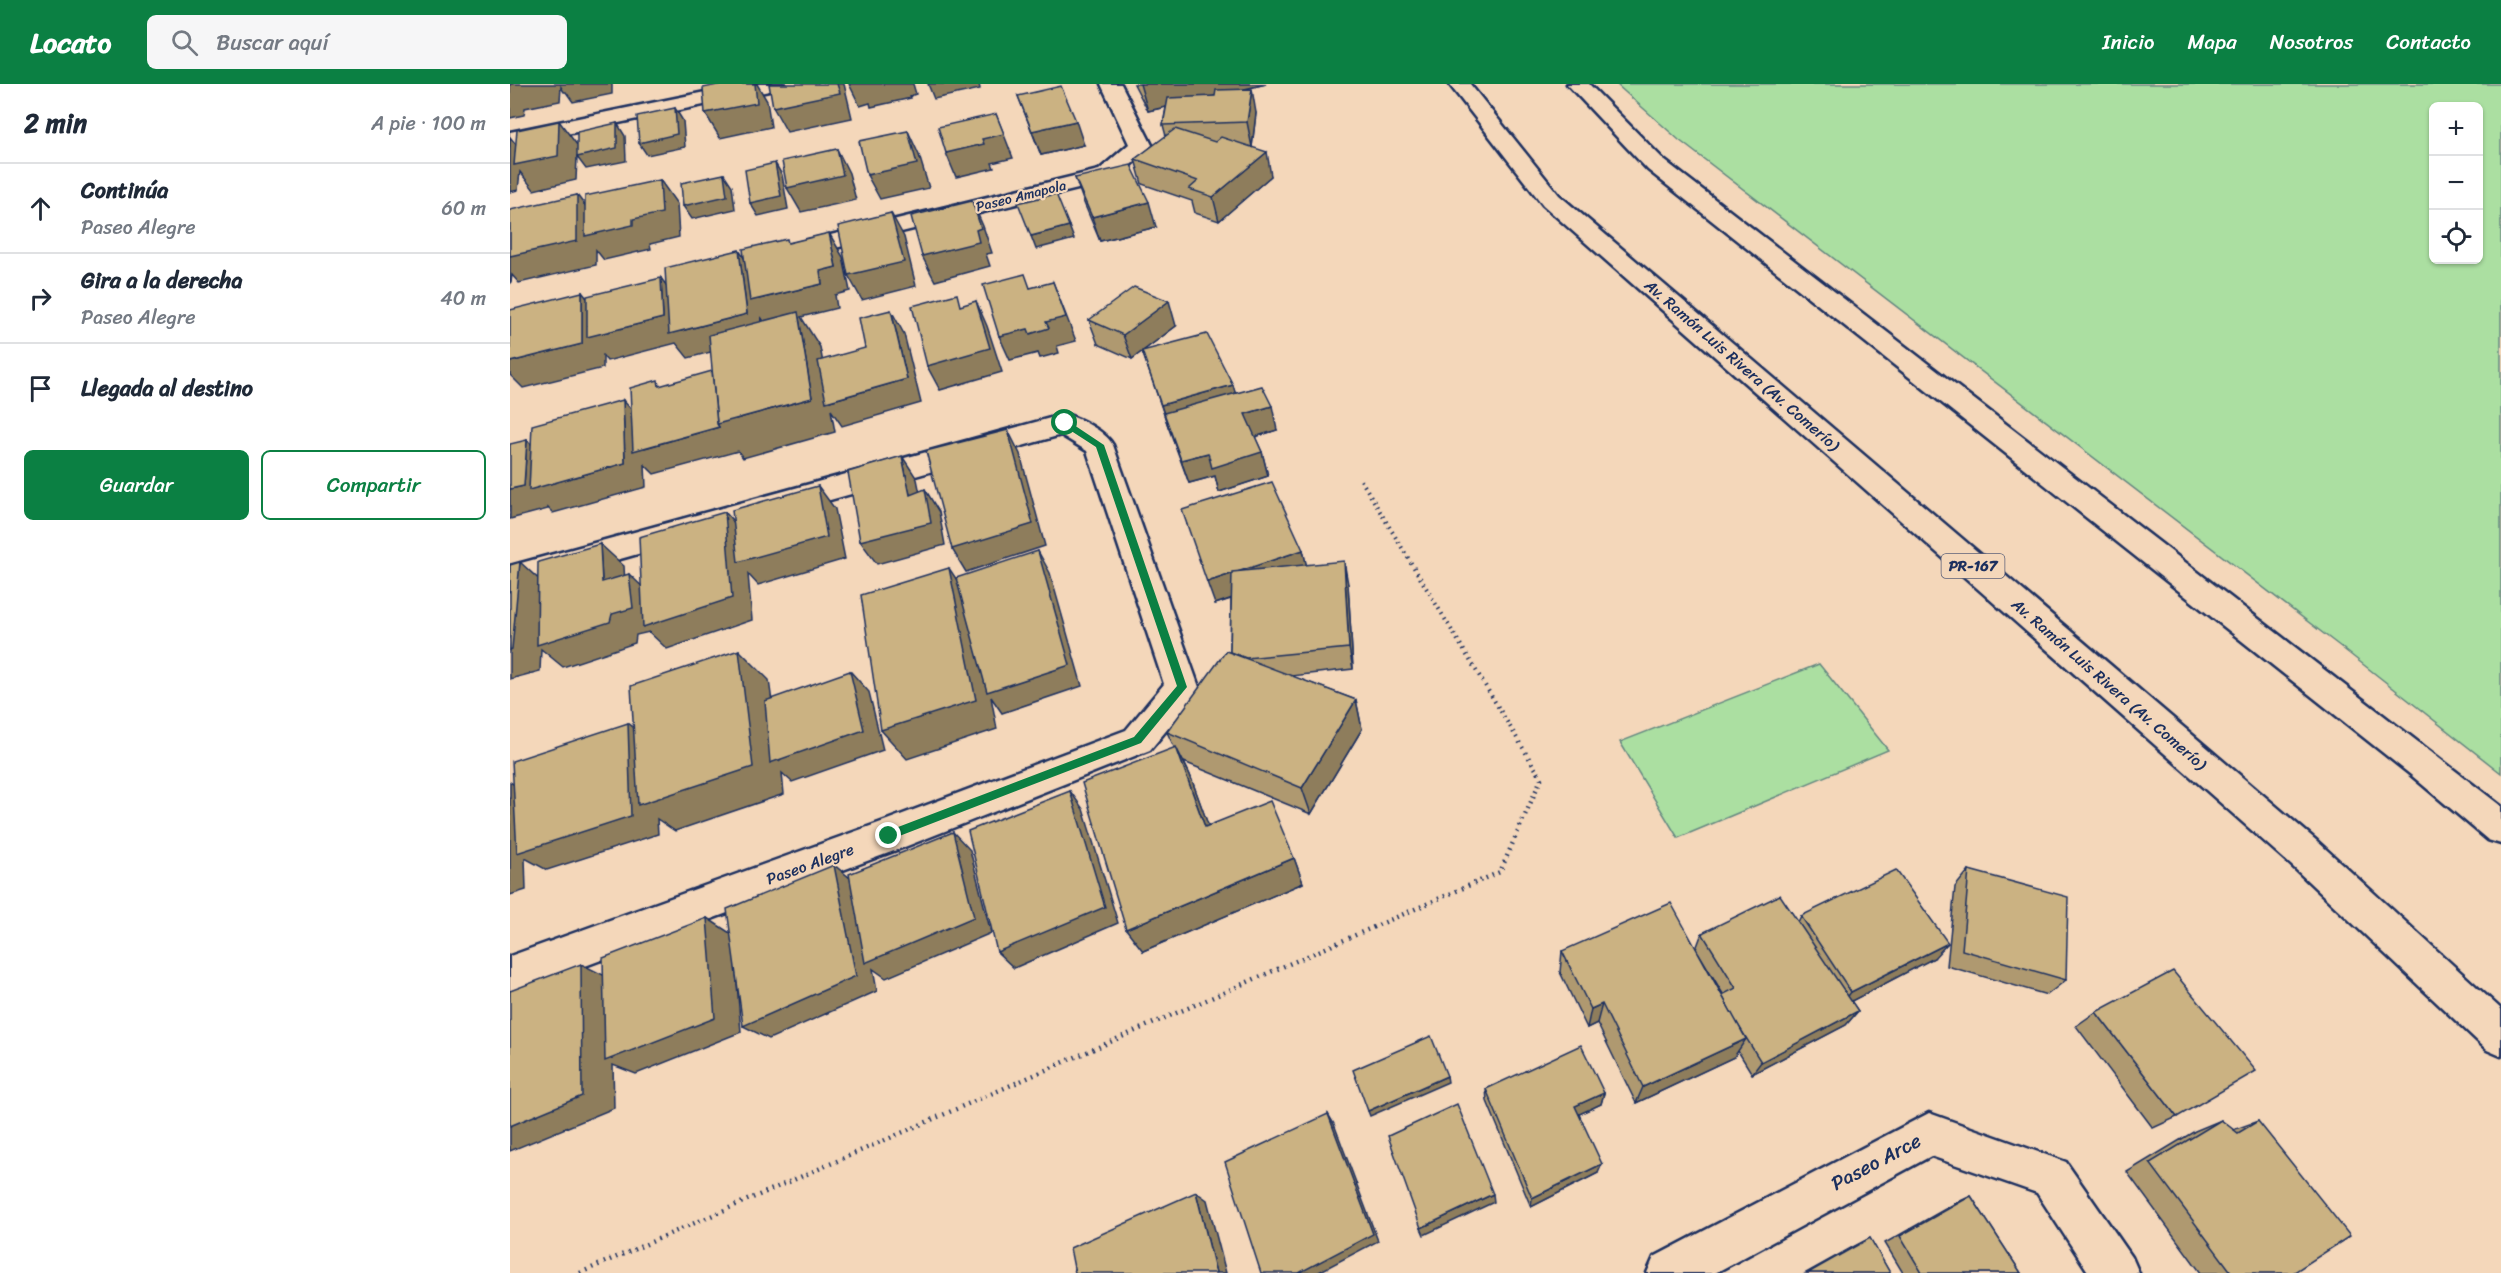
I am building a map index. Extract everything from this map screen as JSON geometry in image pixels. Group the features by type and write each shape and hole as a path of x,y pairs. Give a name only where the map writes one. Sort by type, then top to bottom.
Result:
{"main road":[{"path":"510,139 774,84"},
{"name":"Paseo Amapola","path":"763,259 1107,175 1141,145 1111,84"},
{"name":"Av. Ramón Luis Rivera (Av. Comerío)","path":"1459,84 1551,200 2304,853 2501,1036"},
{"path":"1578,84 1656,165 2414,756 2501,828"},
{"name":"Paseo Alegre","path":"510,578 1065,423 1099,445 1182,687 1137,740 878,840 510,975"},
{"name":"Paseo Arce","path":"1671,1273 1929,1134 2051,1177 2116,1273"}],"path":[{"path":"580,1273 1500,872 1541,779 1362,480"}],"green space":[{"path":"1616,84 2501,84 2501,773 2341,647 1679,140"},
{"path":"1819,664 1888,750 1678,838 1620,742"}],"building":[{"path":"722,84 755,84 757,103 705,113 703,88"},
{"path":"769,84 837,84 840,93 773,107"},
{"path":"1061,86 1076,121 1032,131 1018,96"},
{"path":"1252,89 1247,122 1163,125 1168,98 1215,96 1216,90"},
{"path":"675,108 677,134 639,143 637,116"},
{"path":"996,114 1004,134 982,139 984,144 946,153 938,127"},
{"path":"559,121 558,156 514,165 517,130"},
{"path":"617,123 617,148 577,157 577,132"},
{"path":"1175,129 1215,142 1221,137 1267,152 1213,197 1189,189 1198,181 1135,159"},
{"path":"908,131 917,164 867,175 859,141"},
{"path":"837,149 843,175 787,188 782,161"},
{"path":"775,163 781,196 750,203 745,170"},
{"path":"1131,165 1149,202 1092,217 1075,178"},
{"path":"724,174 727,196 683,206 681,183"},
{"path":"660,180 662,213 633,219 633,225 585,236 585,196"},
{"path":"1056,194 1069,226 1031,236 1018,203"},
{"path":"577,195 577,241 510,256 510,210"},
{"path":"972,201 981,228 976,230 979,242 922,256 911,216"},
{"path":"891,213 904,262 848,275 838,226"},
{"path":"829,233 836,267 820,271 822,284 750,301 743,249 787,239 788,243"},
{"path":"739,250 747,314 669,334 665,268"},
{"path":"1025,274 1030,288 1053,282 1066,317 1046,322 1049,328 1030,334 1028,329 999,336 983,285"},
{"path":"661,278 663,318 587,337 587,296"},
{"path":"1134,287 1169,301 1123,335 1089,320"},
{"path":"582,292 582,344 510,362 510,310"},
{"path":"957,294 960,306 976,301 990,348 927,366 912,306"},
{"path":"891,310 907,379 826,402 818,361 865,348 859,318"},
{"path":"798,312 812,398 717,424 709,335"},
{"path":"1207,334 1233,385 1161,405 1142,351"},
{"path":"712,371 719,427 633,451 630,388 658,380 659,386"},
{"path":"1262,386 1272,406 1245,414 1262,452 1212,468 1208,453 1181,460 1164,413"},
{"path":"623,400 625,463 529,490 532,425"},
{"path":"1008,430 1033,524 952,549 926,451"},
{"path":"527,440 524,486 510,489 510,444"},
{"path":"902,456 910,495 925,489 931,523 860,541 848,472"},
{"path":"1272,482 1303,550 1207,582 1182,510"},
{"path":"818,486 827,537 738,562 732,510"},
{"path":"725,512 732,598 643,627 639,537"},
{"path":"600,544 602,582 629,574 633,608 612,614 610,622 537,645 538,562"},
{"path":"1038,551 1070,665 987,692 956,578"},
{"path":"1344,561 1349,648 1246,658 1230,652 1232,572"},
{"path":"520,562 512,649 510,650 510,565"},
{"path":"949,568 976,700 881,730 861,595"},
{"path":"739,650 753,767 638,805 631,686"},
{"path":"1226,651 1356,700 1302,788 1167,732"},
{"path":"850,671 864,730 770,763 765,701"},
{"path":"628,723 631,816 517,853 512,761"},
{"path":"1176,747 1205,827 1270,801 1294,858 1126,929 1082,783"},
{"path":"1070,791 1105,907 997,952 968,831"},
{"path":"953,832 974,917 865,963 849,874"},
{"path":"834,865 856,976 743,1026 727,909"},
{"path":"1896,870 1948,943 1851,992 1801,916"},
{"path":"1969,870 2068,897 2066,980 1962,950"},
{"path":"1780,895 1858,1011 1761,1062 1722,995 1736,988 1702,933"},
{"path":"1671,903 1746,1039 1643,1087 1602,1004 1591,1009 1562,951"},
{"path":"707,918 715,1018 605,1061 603,958"},
{"path":"581,964 582,1096 510,1126 510,991"},
{"path":"2173,971 2256,1071 2177,1117 2096,1012"},
{"path":"1431,1036 1447,1076 1368,1111 1353,1070"},
{"path":"1581,1045 1604,1093 1575,1106 1602,1164 1532,1198 1486,1089"},
{"path":"1457,1104 1493,1194 1421,1228 1388,1136"},
{"path":"1328,1114 1373,1234 1299,1273 1261,1273 1225,1162"},
{"path":"2221,1120 2238,1133 2258,1121 2350,1236 2293,1273 2232,1273 2150,1163"},
{"path":"1196,1192 1216,1273 1075,1273 1070,1248"},
{"path":"1971,1196 2021,1273 1922,1273 1900,1236"},
{"path":"1870,1238 1890,1273 1808,1273"}],"route":[{"path":"889,836 1137,740 1182,687 1099,445 1065,423"}]}
